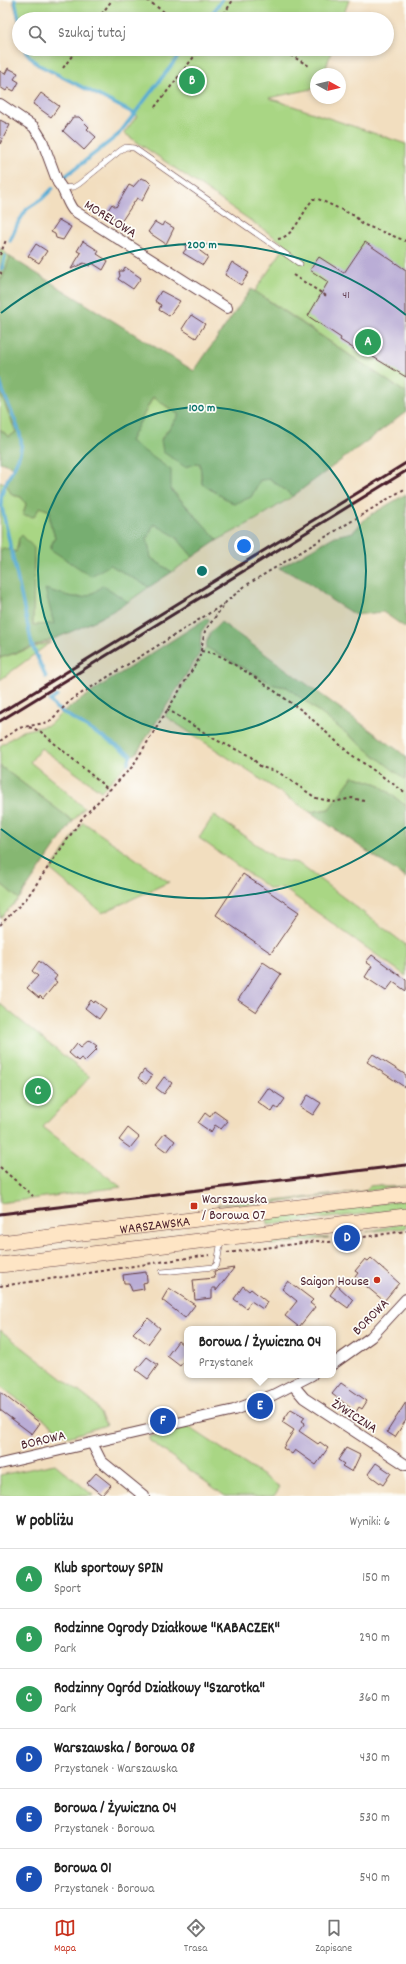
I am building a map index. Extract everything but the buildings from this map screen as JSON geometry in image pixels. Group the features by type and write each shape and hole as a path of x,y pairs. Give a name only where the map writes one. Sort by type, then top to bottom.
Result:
{"main road":[{"name":"WARSZAWSKA","path":"0,1244 406,1194"},
{"name":"WARSZAWSKA","path":"0,1265 406,1216"}],"street":[{"name":"MORELOWA","path":"0,104 34,127 42,140 58,183 62,188 67,202 73,210 227,308"},
{"name":"BOROWA","path":"336,1362 370,1337 406,1299"},
{"name":"BOROWA","path":"0,1464 234,1410 254,1403 306,1378"},
{"name":"ŻYWICZNA","path":"293,1385 304,1398 406,1466"},
{"path":"92,1443 101,1461 144,1496"}],"lane":[{"path":"62,188 74,187 121,150 126,147 134,148 300,264"},
{"path":"162,1272 214,1266 217,1264 220,1253 221,1238"}],"path":[{"path":"103,12 112,0"},
{"path":"147,0 164,12"},
{"path":"226,12 233,0"},
{"path":"63,68 72,56"},
{"path":"155,107 195,56"},
{"path":"292,56 311,67"},
{"path":"265,240 284,238 293,231 313,199 318,199 355,216 362,224 406,241"},
{"path":"0,255 6,240"},
{"path":"0,272 4,276"},
{"path":"293,275 328,297"},
{"path":"0,741 20,728 49,722 71,700 226,602 251,582 406,488"},
{"path":"0,925 26,899 83,817 132,767 199,658 202,651 205,631 226,602"},
{"path":"202,651 213,653 224,658 259,680 304,712 349,753 406,793"},
{"path":"167,708 216,740 250,756 261,767 278,772 316,798 334,802 352,798 364,801"},
{"path":"28,726 40,731 109,790"},
{"path":"0,1167 33,1196"},
{"path":"0,1286 58,1278 151,1262 317,1241 329,1242 406,1231"}],"green space":[{"path":"13,0 349,0 345,12 16,12"},
{"path":"28,56 330,56 326,68 310,68 310,89 269,98 406,144 406,393 255,291 286,245 124,133 137,116 36,65"},
{"path":"0,248 10,257 2,279 0,278"},
{"path":"10,257 194,371 251,289 406,393 406,412 293,496 270,479 260,480 251,497 234,504 202,484 200,463 185,467 163,452 161,440 179,415 153,397 130,441 171,470 171,490 218,540 193,557 175,536 154,524 147,539 151,558 172,572 149,587 110,565 91,576 50,549 55,537 50,522 50,511 40,507 34,517 23,515 26,504 21,497 12,495 6,484 14,467 0,462 0,429 9,437 16,432 0,392 0,278 2,279"},
{"path":"0,392 16,432 9,437 0,429"},
{"path":"153,397 179,415 161,439 200,463 202,484 234,504 251,497 260,480 270,479 293,496 257,519 218,540 171,489 130,441"},
{"path":"0,481 6,484 12,495 21,497 26,504 23,515 40,507 50,511 50,522 55,537 50,548 110,565 149,587 128,602 103,585 89,595 82,597 69,596 46,590 54,624 33,625 34,558 19,538 16,552 4,548 0,551"},
{"path":"406,494 406,628 383,612 355,615 331,600 307,581 279,568 335,536 353,532 367,517"},
{"path":"154,523 175,536 193,557 172,572 151,558 147,539"},
{"path":"22,535 34,548 33,625 54,624 45,589 69,596 82,597 96,591 103,585 128,602 97,620 66,634 34,647 0,658 0,551 3,548 16,552 19,538"},
{"path":"207,618 210,620 201,632 200,653 136,754 131,755 63,712 107,682"},
{"path":"221,622 399,751 406,757 406,780 287,687 274,685 206,647 210,633"},
{"path":"51,642 0,680 0,658"},
{"path":"206,647 274,685 287,687 389,766 406,780 406,806 378,784 353,776 329,809 310,812 165,716"},
{"path":"63,712 131,755 128,763 101,791 41,748 30,762 84,808 73,821 0,766 0,746 22,731 49,725"},
{"path":"0,766 73,821 19,899 0,883"},
{"path":"353,776 378,784 406,806 406,878 310,812 329,809"},
{"path":"214,815 277,859 298,863 406,945 406,976 283,888 270,889 199,838"},
{"path":"83,822 169,882 102,913 51,870"},
{"path":"0,883 19,899 0,918"},
{"path":"0,1004 90,1077 43,1127 121,1187 0,1203"},
{"path":"379,1185 386,1187 406,1186 266,1204 266,1202 364,1191 370,1186"},
{"path":"259,1199 259,1204 217,1205"},
{"path":"406,1200 406,1209 268,1225 267,1217"},
{"path":"406,1222 406,1228 366,1232"},
{"path":"301,1236 329,1238 271,1245 270,1239"},
{"path":"0,1330 95,1404 106,1425 68,1437 0,1386"},
{"path":"189,1427 280,1487 274,1496 225,1496 149,1440 149,1437"},
{"path":"55,1464 94,1496 0,1496 0,1475"}],"waterway":[{"path":"15,0 18,12"},
{"path":"213,12 222,0"},
{"path":"30,56 37,64 135,114"},
{"path":"62,179 118,135 179,56"},
{"path":"10,241 18,223 27,209 42,199 53,188"},
{"path":"2,269 5,256"},
{"path":"0,381 5,398 20,433 21,441 20,455 3,489 1,503 32,645 46,677"},
{"path":"57,696 50,701 56,708 131,755 128,763"}],"railway":[{"path":"0,713 406,463"},
{"path":"0,721 406,471"},
{"path":"0,1214 406,1165"}],"place":[{"name":"Rodzinne Ogrody Działkowe \"KABACZEK\"","path":"192,81"},
{"name":"Klub sportowy SPIN","path":"368,342"},
{"name":"Rodzinny Ogród Działkowy \"Szarotka\"","path":"38,1091"},
{"name":"Warszawska / Borowa 07","path":"194,1206"},
{"name":"Warszawska / Borowa 08","path":"347,1238"},
{"name":"Saigon House","path":"377,1280"},
{"name":"Borowa / Żywiczna 04","path":"260,1406"},
{"name":"Borowa 01","path":"163,1421"}]}
